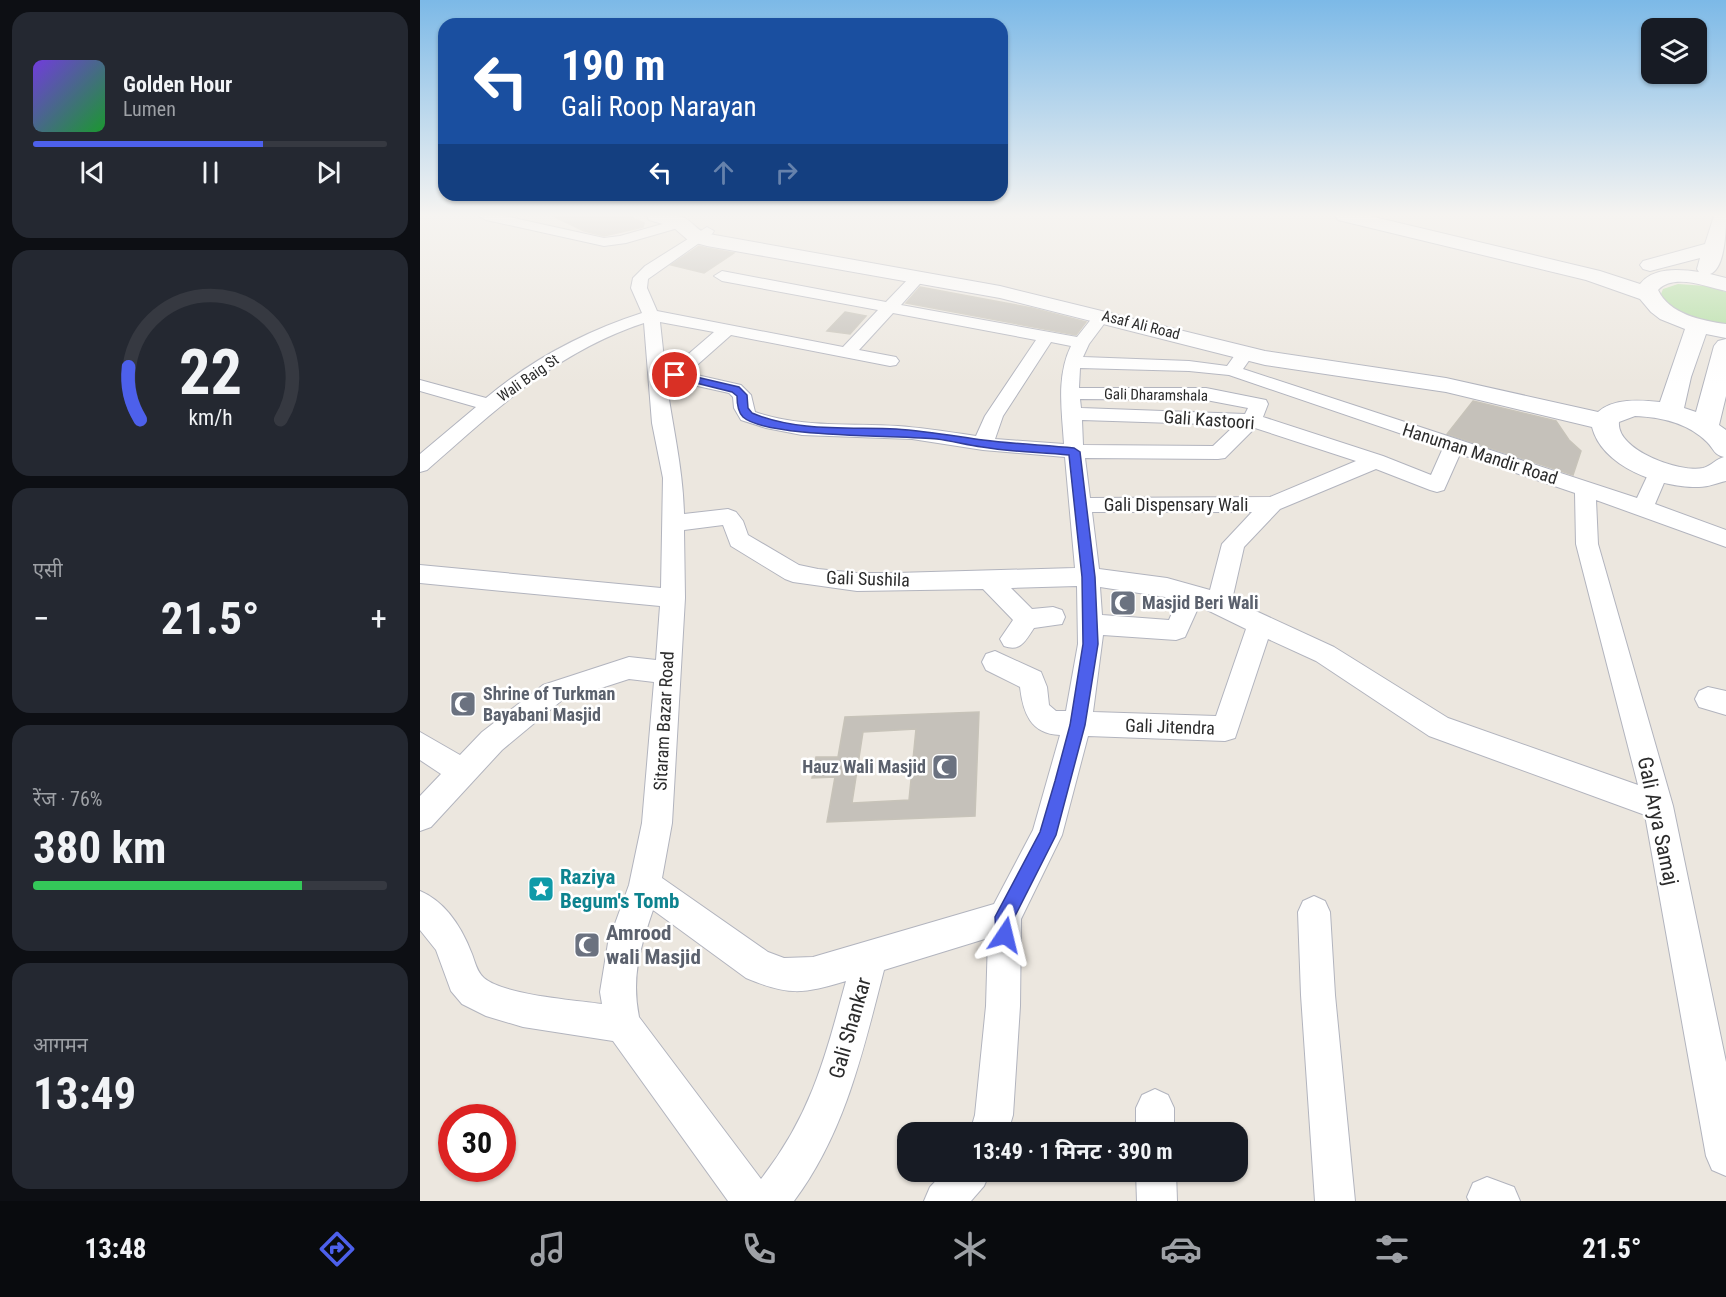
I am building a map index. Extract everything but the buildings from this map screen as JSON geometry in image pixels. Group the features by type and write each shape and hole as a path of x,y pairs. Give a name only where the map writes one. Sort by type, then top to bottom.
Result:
{"main road":[{"name":"Asaf Ali Road","path":"894,272 1000,292 1283,361 1446,385 1608,418"},
{"name":"Asaf Ali Road","path":"916,272 1005,287 1268,352 1436,376 1608,418"},
{"path":"1580,272 1647,294 1663,310 1698,325 1726,331"},
{"path":"1632,272 1720,282"},
{"path":"1647,294 1650,283 1665,277"},
{"path":"1670,412 1679,376 1698,325"},
{"path":"1705,428 1726,346"},
{"path":"1635,407 1670,412 1705,428 1714,435 1725,464 1712,476 1696,477 1659,471 1623,453 1612,442 1605,432 1608,418 1635,407"}],"street":[{"name":"Sitaram Bazar Road","path":"647,272 641,278 639,288 651,315 666,373 662,423 673,478 673,598 657,823 645,885 625,943 617,992 623,1025 752,1201"},
{"name":"Hanuman Mandir Road","path":"722,276 1046,337 1076,353 1229,371 1643,508 1726,539"},
{"path":"848,352 918,278"},
{"path":"651,315 890,361"},
{"name":"Wali Baig St","path":"420,465 508,389 606,330 651,315"},
{"path":"992,1122 1004,1006 1005,917 1047,835 1077,725 1091,644 1088,577 1071,404 1076,353 1102,316"},
{"path":"666,373 728,328"},
{"path":"983,444 994,416 1046,337"},
{"path":"1229,371 1246,352"},
{"path":"1271,384 1283,361"},
{"path":"666,373 735,389 742,395 743,408 748,416 759,420 824,431 907,433 983,444 1074,452 1218,453 1252,420"},
{"path":"420,385 490,405"},
{"name":"Gali Kastoori","path":"1071,404 1252,420 1376,461 1437,485 1454,445"},
{"path":"1219,603 1233,544 1272,504 1376,461"},
{"path":"1643,508 1659,471"},
{"name":"Gali Arya Samaj","path":"1585,489 1587,544 1658,806 1722,1121 1726,1156"},
{"name":"Gali Dispensary Wali","path":"1080,505 1272,504"},
{"name":"Gali Sushila","path":"674,523 728,517 740,540 747,545 793,573 818,578 867,582 1088,577 1167,587 1193,593 1219,603 1260,625 1325,654 1439,727 1658,806"},
{"path":"420,574 673,598"},
{"path":"988,579 1027,619"},
{"path":"1090,624 1176,630 1193,593"},
{"path":"1027,619 1053,617"},
{"path":"1013,639 1027,619"},
{"name":"Gali Jitendra","path":"1077,725 1225,729 1260,625"},
{"path":"996,662 1032,680 1035,706 1042,718 1053,723 1077,725"},
{"path":"420,817 492,741 552,693 628,668 666,672"},
{"path":"420,745 462,772"},
{"path":"645,885 758,966 784,975 813,974 870,957"},
{"path":"420,907 454,950 460,971 473,992 507,1006 623,1025"},
{"path":"1314,912 1318,995 1335,1201"},
{"name":"Gali Shankar","path":"770,1201 798,1163 819,1125 832,1089 870,957 1005,917"},
{"path":"944,1201 961,1182"},
{"path":"1156,1182 1157,1201"}],"green space":[{"path":"1678,284 1706,286 1726,292 1726,324 1699,320 1672,308 1661,294 1663,289"}],"place":[{"name":"Masjid Beri Wali","path":"1123,603"},
{"name":"Shrine of Turkman Bayabani Masjid","path":"463,704"},
{"name":"Hauz Wali Masjid","path":"945,767"},
{"name":"Raziya Begum's Tomb","path":"541,889"},
{"name":"Amrood wali Masjid","path":"587,945"}],"route":[{"path":"675,375 735,389 742,395 743,408 748,416 793,427 834,432 896,432 939,436 983,444 1074,452 1088,577 1091,644 1077,725 1063,781 1047,835 1005,917 1005,935"}]}
